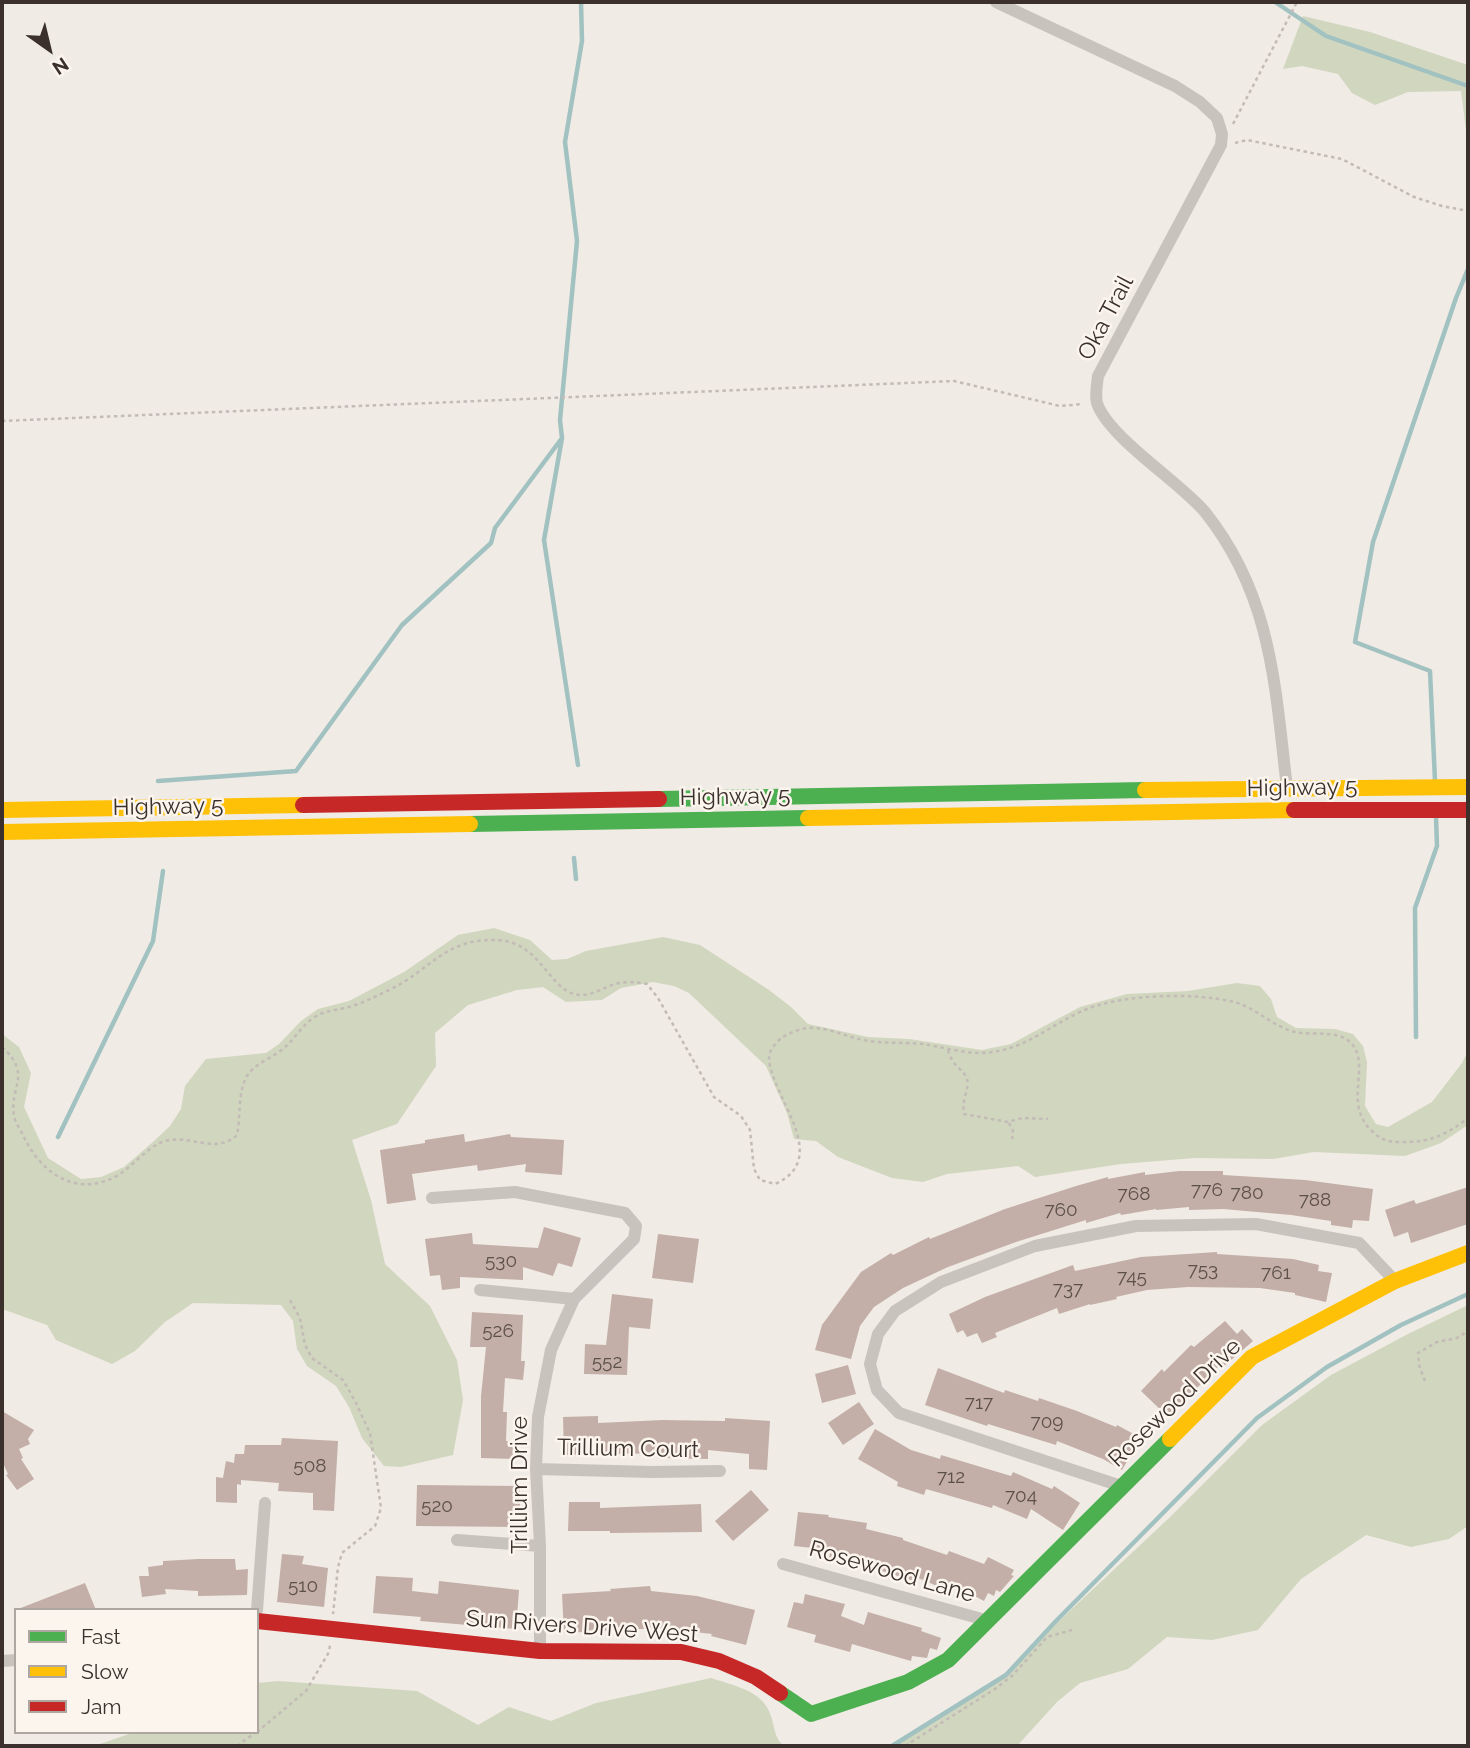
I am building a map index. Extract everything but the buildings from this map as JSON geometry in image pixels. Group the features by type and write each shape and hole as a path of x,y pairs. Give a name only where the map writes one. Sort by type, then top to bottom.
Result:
{"main road":[{"name":"Highway 5","path":"2,810 1287,788 1468,788"},
{"name":"Highway 5","path":"2,832 1288,810 1468,810"},
{"name":"Rosewood Drive","path":"989,1621 1252,1357 1395,1281 1468,1253"},
{"name":"Sun Rivers Drive West","path":"259,1620 540,1651 681,1652 719,1661 756,1677 811,1714 908,1682 948,1660 989,1621"}],"street":[{"path":"996,2 1175,86 1200,102 1217,118 1222,145"},
{"name":"Oka Trail","path":"1097,402 1098,376 1222,145"},
{"path":"1097,402 1110,424 1204,511 1236,559 1259,610 1273,670 1287,788"},
{"name":"Trillium Drive","path":"432,1198 515,1192 625,1213 636,1226 634,1240 574,1298 551,1350 538,1417 536,1469 540,1546 540,1651"},
{"path":"1121,1486 899,1413 877,1390 870,1364 877,1334 895,1311 941,1282 1035,1246 1136,1226 1256,1224 1359,1243 1395,1281"},
{"path":"480,1290 574,1298"},
{"name":"Trillium Court","path":"536,1469 720,1471"},
{"path":"257,1608 265,1503"},
{"path":"457,1540 540,1546"},
{"name":"Rosewood Lane","path":"783,1564 989,1621"}],"path":[{"path":"1222,145 1297,2"},
{"path":"1222,145 1247,140 1342,159 1413,197 1468,211"},
{"path":"2,421 954,381 1060,406 1097,402"},
{"path":"2,1047 16,1065 20,1080 14,1105 15,1118 29,1149 52,1174 69,1182 93,1184 108,1180 124,1171 165,1141 229,1143 237,1135 242,1086 251,1071 284,1048 306,1023 320,1014 351,1007 411,980 448,949 481,941 500,940 519,946 532,954 561,986 575,994 594,993 616,984 647,984 658,998 714,1097 741,1116 750,1130 754,1169 761,1180 775,1184 787,1179 798,1164 799,1140 769,1057 773,1047 782,1038 812,1027 862,1040 977,1053 1000,1052 1039,1037 1082,1011 1126,998 1212,998 1237,1002 1294,1032 1335,1034 1348,1040 1355,1048 1359,1063 1358,1107 1364,1124 1387,1142 1414,1143 1442,1136 1468,1118"},
{"path":"948,1048 952,1062 967,1079 961,1105 964,1114 1008,1122 1022,1118 1048,1119"},
{"path":"1008,1122 1013,1131 1012,1139"},
{"path":"259,1730 306,1691 329,1652 338,1567 342,1553 375,1526 380,1508 370,1433 343,1380 312,1358 305,1345 300,1318 290,1300"},
{"path":"1425,1381 1418,1353 1437,1342 1457,1338 1468,1331"},
{"path":"905,1746 995,1689 1013,1675 1047,1637 1072,1630"},
{"path":"237,1746 254,1734"}],"green space":[{"path":"1303,16 1370,32 1468,65 1468,130 1461,91 1408,92 1375,105 1352,93 1338,74 1302,66 1283,69"},
{"path":"494,928 530,940 552,960 663,937 700,945 769,990 808,1024 868,1037 909,1039 982,1050 1011,1044 1080,1007 1127,994 1188,991 1237,983 1260,986 1271,999 1277,1017 1296,1028 1335,1029 1353,1034 1363,1046 1367,1062 1365,1106 1376,1124 1388,1127 1432,1102 1468,1051 1468,1125 1441,1143 1405,1156 1314,1152 1273,1159 1195,1158 1121,1164 1035,1177 1018,1166 947,1174 923,1182 892,1178 838,1157 816,1141 794,1139 787,1113 766,1066 689,993 674,986 653,982 621,988 602,1000 566,1002 543,987 517,990 468,1005 435,1033 436,1066 397,1124 352,1140 371,1200 385,1264 430,1306 457,1360 463,1400 453,1455 401,1467 384,1466 362,1438 349,1407 336,1386 307,1366 297,1349 293,1321 281,1305 193,1303 165,1322 135,1351 112,1364 56,1340 47,1325 2,1309 2,1034 19,1047 31,1073 24,1107 48,1158 81,1179 101,1177 124,1167 170,1126 181,1109 185,1086 206,1059 266,1053 318,1009 349,1001 404,972 458,935"},
{"path":"1468,1305 1468,1526 1449,1539 1411,1547 1366,1535 1301,1579 1258,1630 1212,1640 1167,1637 1128,1669 1080,1683 1057,1702 1017,1746 895,1746 1007,1676 1058,1622 1169,1518 1262,1425 1331,1375"},
{"path":"711,1678 747,1690 761,1700 767,1707 777,1736 784,1746 94,1746 129,1734 259,1734 259,1683 278,1681 417,1691 478,1725 509,1707 551,1721 596,1703"}],"waterway":[{"path":"578,765 544,540 562,438 560,420 577,241 565,142 582,41 581,2"},
{"path":"1275,2 1326,36 1468,86"},
{"path":"1435,781 1430,671 1355,642 1373,542 1468,269"},
{"path":"158,781 296,771 402,625 491,543 495,528 562,438"},
{"path":"1416,1037 1415,908 1437,846 1436,817"},
{"path":"574,858 576,879"},
{"path":"58,1137 153,941 163,871"},
{"path":"892,1746 1006,1675 1257,1418 1327,1367 1401,1325 1468,1294"}],"traffic: fast":[{"path":"659,799 1145,790"},
{"path":"470,824 808,818"},
{"path":"780,1693 811,1714 908,1682 948,1660 1170,1439"}],"traffic: slow":[{"path":"1145,790 1468,787"},
{"path":"2,810 303,805"},
{"path":"808,818 1294,810"},
{"path":"2,832 470,824"},
{"path":"1170,1439 1252,1357 1395,1281 1468,1253"}],"traffic: jam":[{"path":"303,805 659,799"},
{"path":"1294,810 1468,810"},
{"path":"259,1621 540,1651 681,1652 719,1661 756,1677 780,1693"}]}
